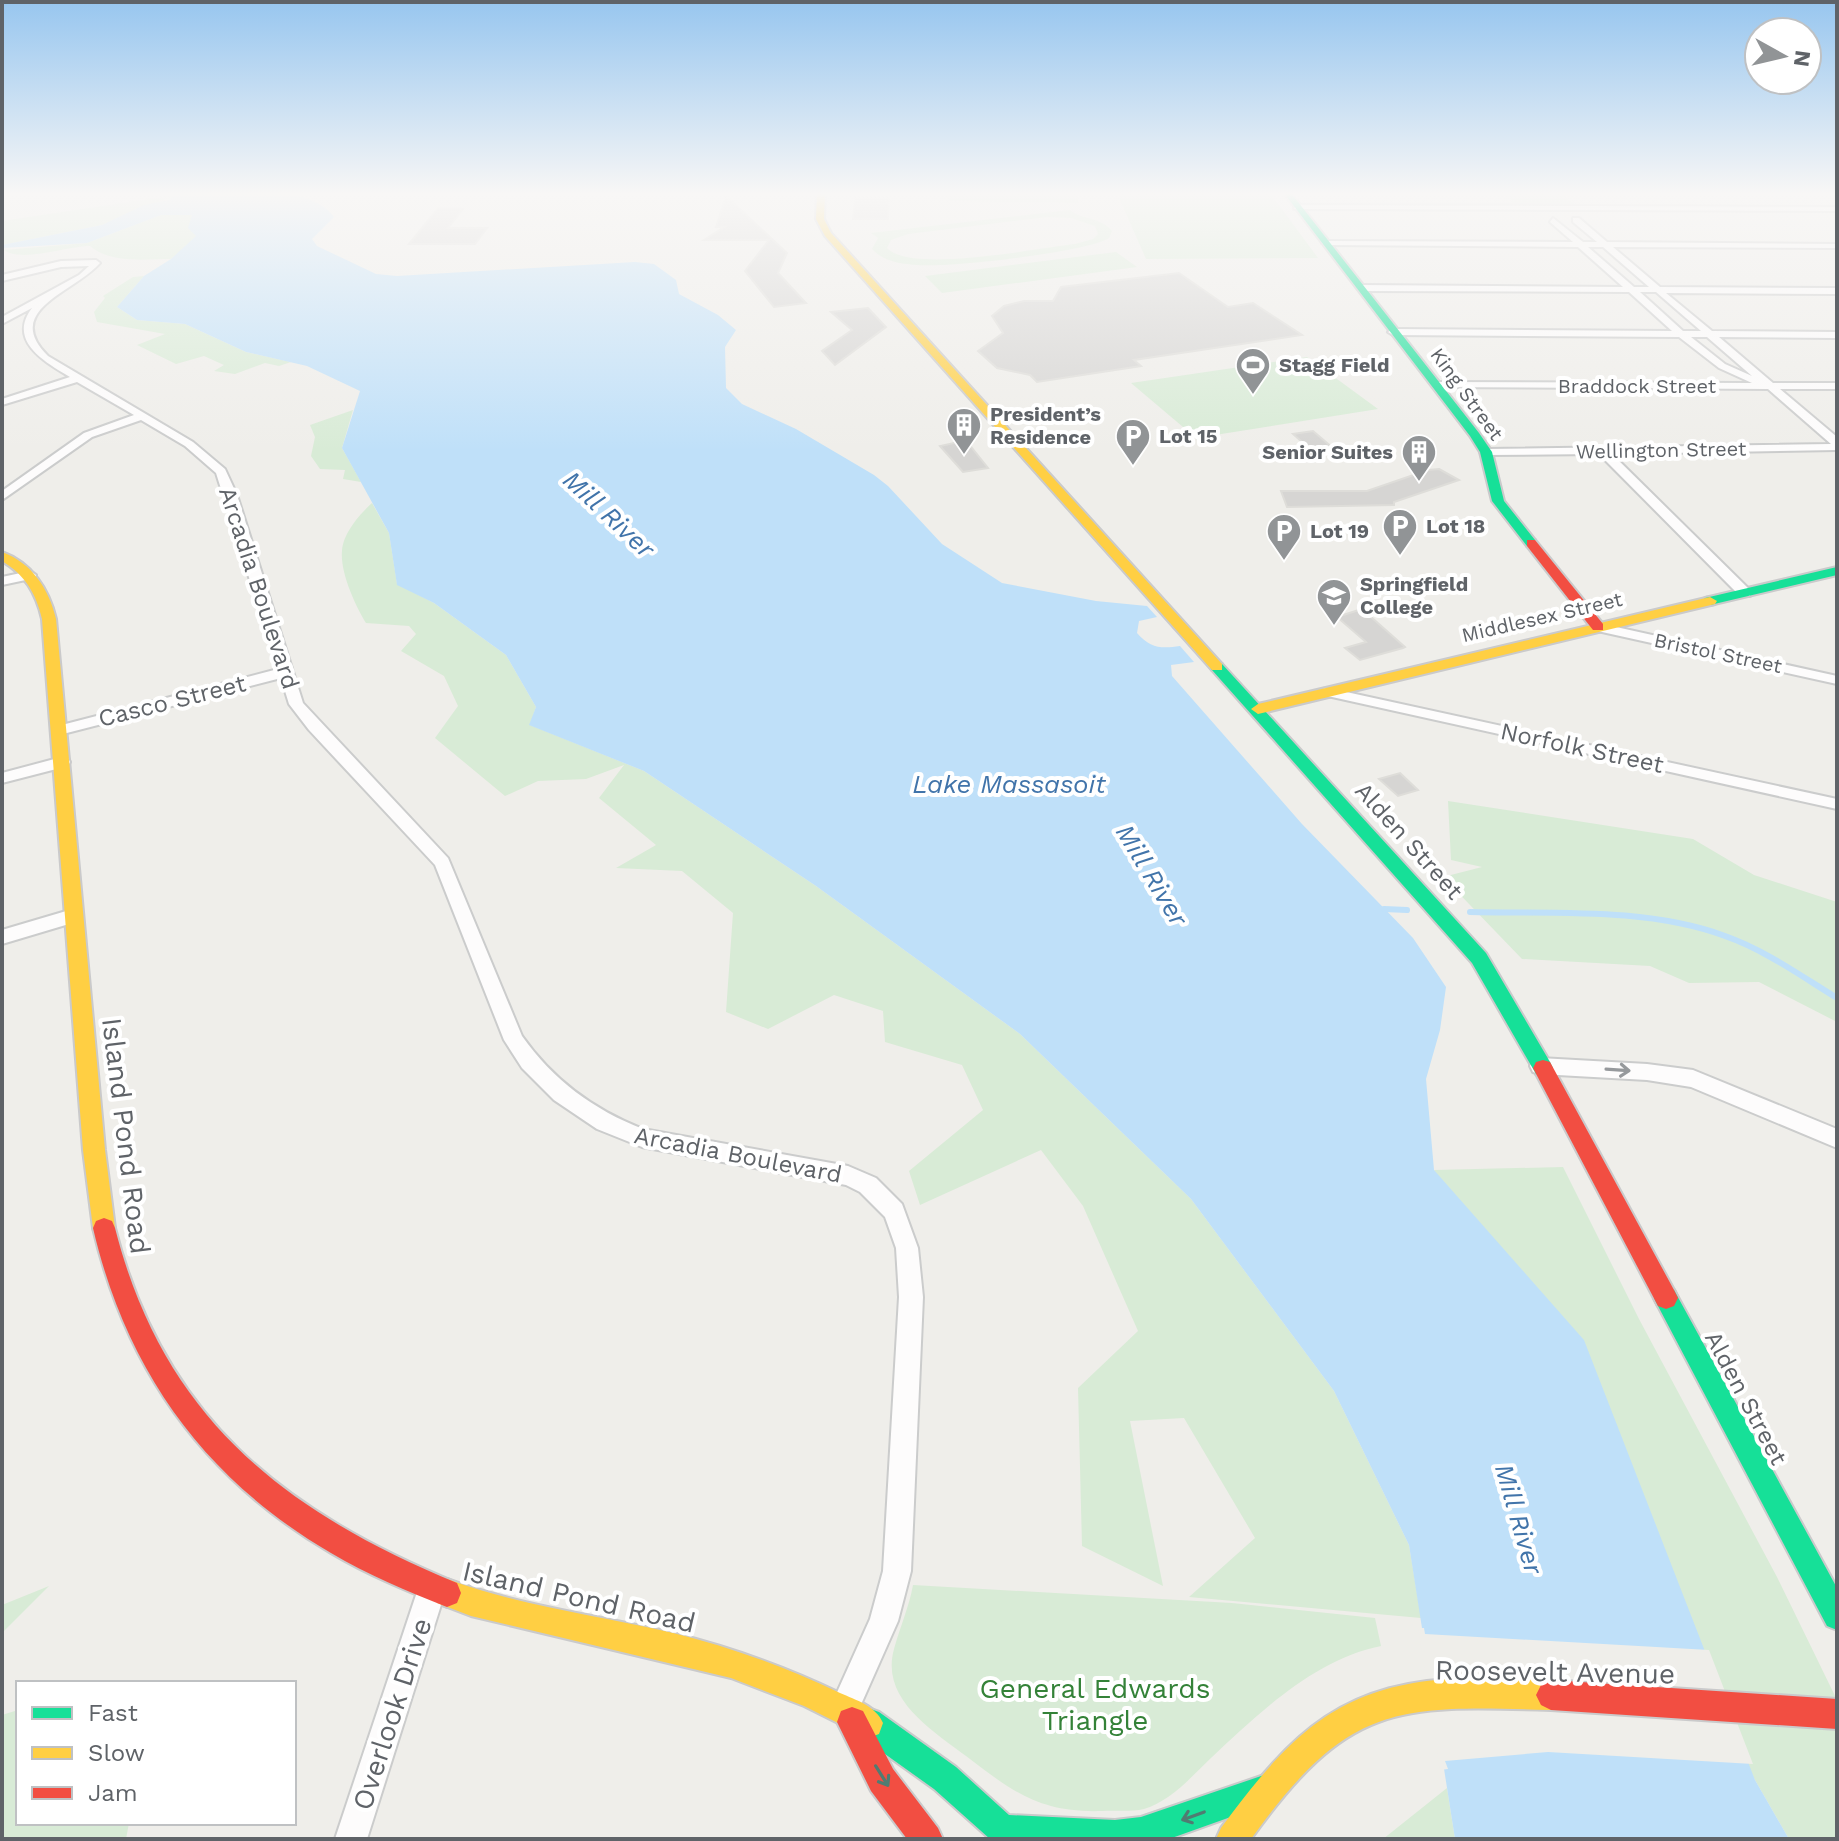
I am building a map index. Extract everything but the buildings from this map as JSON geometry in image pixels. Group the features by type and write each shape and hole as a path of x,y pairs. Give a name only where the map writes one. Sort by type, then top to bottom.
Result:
{"main road":[{"name":"Alden Street","path":"869,279 1474,951 1514,1014 1837,1616"},
{"name":"King Street","path":"1354,279 1486,452 1498,501 1598,627"},
{"name":"Island Pond Road","path":"2,556 30,575 46,598 73,916 105,1229 121,1292 149,1355 205,1436 267,1494 360,1556 432,1589 509,1613 712,1657 781,1680 845,1708 915,1753 1009,1835 1115,1836 1141,1833 1267,1789"},
{"name":"Middlesex Street","path":"1258,709 1837,571"},
{"name":"Roosevelt Avenue","path":"1232,1839 1267,1789 1322,1736 1345,1720 1394,1700 1531,1694 1837,1714"},
{"path":"845,1708 882,1780 927,1839"}],"street":[{"path":"2,321 79,279"},
{"path":"1618,279 1722,366 1769,386"},
{"path":"1644,279 1837,445"},
{"path":"1361,288 1837,291"},
{"name":"Arcadia Boulevard","path":"55,292 34,312 26,334 32,346 45,358 189,444 212,461 224,477 296,704 442,862 507,1026 521,1051 549,1083 588,1114 621,1131 686,1148 848,1176 868,1185 894,1211 907,1248 911,1297 897,1571 884,1621 845,1708"},
{"path":"1393,332 1837,335"},
{"path":"2,402 78,378"},
{"name":"Braddock Street","path":"1437,385 1837,386"},
{"path":"2,496 83,437 142,416"},
{"name":"Wellington Street","path":"1486,452 1837,445"},
{"path":"1603,451 1745,593"},
{"path":"2,581 30,575"},
{"name":"Bristol Street","path":"1598,627 1837,680"},
{"name":"Casco Street","path":"59,730 285,672"},
{"name":"Norfolk Street","path":"1328,692 1837,804"},
{"path":"2,778 62,762"},
{"path":"2,937 73,916"},
{"path":"1540,1066 1647,1072 1693,1079 1837,1139"},
{"name":"Overlook Drive","path":"351,1839 432,1589"}],"green space":[{"path":"130,279 141,279 117,307 137,320 185,324 246,352 291,362 279,366 265,363 235,374 214,371 224,365 204,356 176,364 137,345 165,334 97,322 94,312 105,298 103,296"},
{"path":"928,279 1048,279 942,293"},
{"name":"Stagg Field","path":"1307,357 1378,409 1196,438 1131,383"},
{"path":"353,410 342,448 361,482 343,479 345,470 320,469 311,456 315,437 310,425"},
{"path":"372,503 389,533 397,584 434,603 506,655 536,707 530,725 644,771 816,886 1020,1034 1191,1199 1334,1391 1409,1545 1421,1618 1189,1597 1255,1538 1184,1418 1130,1421 1163,1586 1082,1546 1078,1388 1138,1331 1083,1206 1041,1150 920,1205 909,1171 983,1110 962,1065 885,1042 883,1011 834,995 768,1029 726,1012 733,913 682,871 616,868 656,845 599,798 624,765 586,779 538,781 505,796 435,738 458,706 444,676 401,651 416,634 409,626 366,623 346,578 342,559 345,537 357,518"},
{"path":"1448,801 1693,839 1754,875 1837,902 1837,1022 1759,982 1689,983 1650,966 1522,959 1443,877 1482,867 1451,860"},
{"path":"1563,1167 1639,1319 1777,1577 1837,1700 1837,1839 1789,1839 1434,1170"},
{"name":"General Edwards Triangle","path":"913,1585 1232,1603 1375,1618 1381,1646 1333,1663 1289,1690 1180,1787 1154,1805 1128,1811 1080,1811 1044,1804 1013,1790 912,1712 895,1683 892,1667 894,1649"},
{"path":"49,1586 2,1633 2,1605"},
{"path":"16,1711 16,1825 129,1825 126,1839 2,1839 2,1715"},
{"path":"1447,1788 1455,1839 1383,1839"}],"water":[{"name":"Lake Massasoit","path":"141,279 675,279 679,294 718,315 736,330 725,347 726,388 742,404 796,429 874,475 942,544 1002,583 1096,601 1147,606 1157,617 1139,621 1137,633 1156,646 1180,646 1194,662 1171,665 1172,676 1302,824 1413,938 1446,987 1440,1030 1426,1079 1434,1170 1584,1340 1755,1780 1789,1839 1455,1839 1409,1545 1334,1391 1191,1199 1020,1034 816,886 644,771 529,725 536,707 506,655 434,603 397,585 389,533 342,448 360,391 307,366 246,352 185,324 137,320 117,307"}],"pier":[{"path":"1418,1628 1424,1628 1425,1634 1709,1650 1753,1764 1548,1752 1445,1761 1448,1769 1440,1770"}],"waterway":[{"path":"1384,909 1407,910"},
{"path":"1470,912 1631,916 1695,927 1754,948 1837,998"}],"traffic: fast":[{"path":"1354,279 1475,435 1486,452 1498,501 1531,543"},
{"path":"1710,601 1837,571"},
{"path":"1217,667 1479,958 1543,1068"},
{"path":"1666,1298 1837,1616"},
{"path":"868,1723 945,1778 1013,1839"},
{"path":"1004,1830 1115,1836 1141,1833 1267,1789"}],"traffic: slow":[{"path":"868,279 1217,667"},
{"path":"2,556 28,574 34,582 49,619 94,1150 104,1228"},
{"path":"1258,709 1710,601"},
{"path":"447,1593 519,1615 673,1648 731,1664 787,1684 868,1723"},
{"path":"1232,1839 1300,1755 1320,1737 1366,1710 1391,1701 1430,1694 1551,1695"}],"traffic: jam":[{"path":"1531,543 1598,627"},
{"path":"1543,1068 1666,1298"},
{"path":"104,1228 116,1275 133,1321 155,1364 213,1442 248,1476 326,1535 400,1574 447,1593"},
{"path":"1551,1695 1837,1714"},
{"path":"852,1722 882,1780 927,1839"}],"place":[{"name":"Stagg Field","path":"1253,396"},
{"name":"President’s Residence","path":"964,456"},
{"name":"Lot 15","path":"1133,467"},
{"name":"Senior Suites","path":"1419,483"},
{"name":"Lot 18","path":"1400,557"},
{"name":"Lot 19","path":"1284,562"},
{"name":"Springfield College","path":"1334,627"}],"water label":[{"name":"Mill River","path":"609,514"},
{"name":"Mill River","path":"1152,875"},
{"name":"Mill River","path":"1519,1519"}]}
